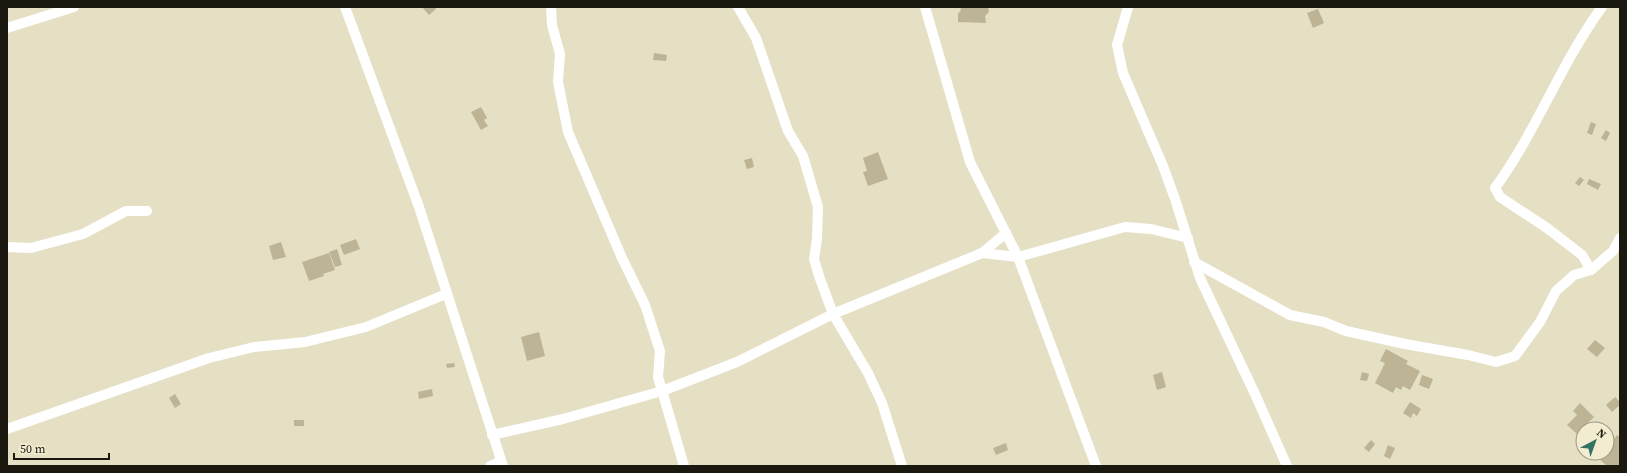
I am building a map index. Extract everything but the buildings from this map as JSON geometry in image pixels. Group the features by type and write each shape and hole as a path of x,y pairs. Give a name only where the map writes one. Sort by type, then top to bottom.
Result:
{"street":[{"path":"7,28 74,7"},
{"path":"345,7 418,208 502,463 490,466"},
{"path":"551,7 552,25 560,54 558,82 568,132 622,258 645,305 660,351 658,377 684,466"},
{"path":"738,7 756,38 788,131 803,156 818,207 817,239 814,259 833,314 868,373 882,403 902,466"},
{"path":"925,7 970,162 1018,257 1096,466"},
{"path":"1128,7 1117,45 1124,73 1163,166 1200,278 1287,466"},
{"path":"1591,270 1582,255 1547,228 1500,197 1495,188 1511,167 1566,66 1602,7"},
{"path":"7,247 31,248 83,234 126,211 147,211"},
{"path":"982,253 1018,257 1125,227 1151,229 1188,238"},
{"path":"492,435 563,419 662,391 737,362 833,314 982,253 1006,233"},
{"path":"1194,262 1290,315 1324,322 1346,331 1496,362 1515,356 1540,322 1556,291 1574,275 1591,270 1613,251 1620,238"},
{"path":"7,429 209,358 254,347 305,342 366,327 446,294"}]}
